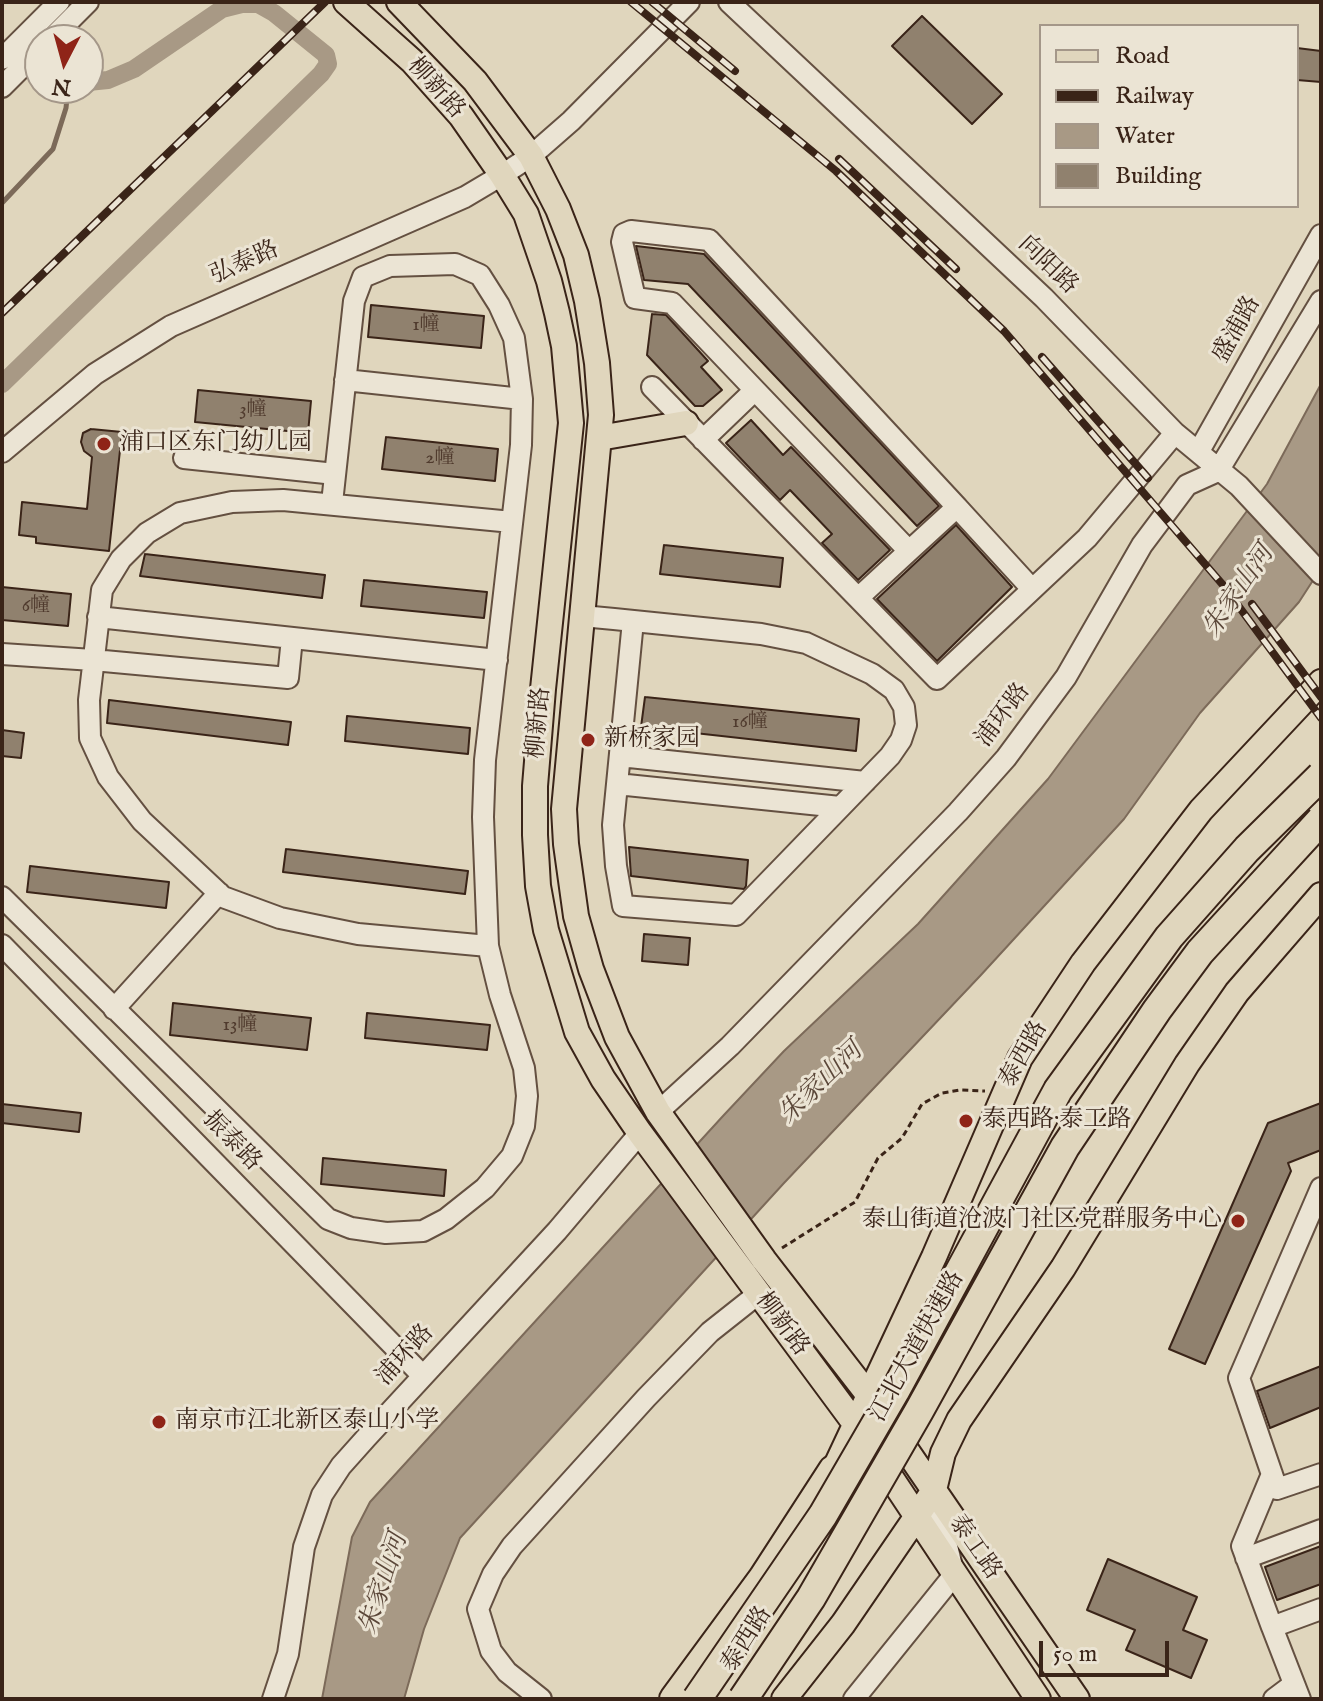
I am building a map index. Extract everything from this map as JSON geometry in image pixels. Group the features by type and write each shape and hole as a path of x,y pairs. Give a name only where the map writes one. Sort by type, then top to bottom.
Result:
{"highway":[{"name":"江北大道快速路","path":"697,1699 823,1515 895,1391 1013,1168 1072,1069 1179,925 1247,849 1321,776"},
{"name":"江北大道快速路","path":"743,1699 811,1598 1065,1147 1200,952 1321,820"},
{"path":"674,1699 763,1578 833,1470"}],"main road":[{"name":"柳新路","path":"346,2 432,83 461,116 502,175 526,214 549,281 564,346 571,423 535,786 538,886 546,930 577,1032 603,1079 640,1133 856,1425"},
{"name":"柳新路","path":"399,2 475,81 531,156 558,209 576,255 587,301 601,415 564,809 570,884 591,969 617,1037 658,1112 757,1250 870,1397"},
{"path":"599,438 695,431"},
{"name":"泰西路","path":"710,1699 751,1642 805,1540 833,1470 934,1257 1020,1058 1083,963 1201,810 1321,682"},
{"path":"784,1699 843,1624 934,1490 943,1453 959,1420 1063,1268 1187,1064 1237,992 1321,895"},
{"name":"泰工路","path":"870,1397 1077,1699"},
{"name":"泰工路","path":"856,1425 1038,1699"}],"street":[{"path":"2,59 59,2"},
{"path":"66,24 88,2"},
{"name":"弘泰路","path":"2,452 95,374 171,326 465,197 502,175 531,156 571,121 689,2"},
{"name":"向阳路","path":"729,2 1044,298 1175,433 1239,486 1321,574"},
{"path":"2,87 24,65"},
{"path":"909,551 672,303 635,298 622,242 624,234 631,231 709,240 1032,589"},
{"name":"盛浦路","path":"1199,451 1321,235"},
{"path":"2,897 328,1219 351,1228 386,1233 423,1231 446,1219 485,1188 512,1156 524,1126 527,1096 524,1068 488,946 483,817 485,760 521,445 522,399 514,338 499,305 480,275 455,264 390,266 363,277 354,301 332,503"},
{"path":"1218,471 1321,301"},
{"path":"345,380 522,399"},
{"path":"652,387 937,679 1087,538 1175,433"},
{"path":"695,431 755,390"},
{"path":"184,458 335,474"},
{"name":"浦环路","path":"658,1112 741,1035 958,812 1006,758 1066,677 1142,545 1187,485 1218,471"},
{"path":"488,946 342,931 280,918 223,897 142,821 108,777 90,738 93,660 102,590 121,559 147,533 180,513 232,502 283,500 512,522"},
{"path":"858,598 957,507"},
{"path":"582,616 633,621 761,634 806,643 872,674 894,690 904,707 906,725 901,740 890,756 736,915 623,906 613,825 633,621"},
{"path":"98,617 497,660"},
{"path":"2,654 288,678 292,638"},
{"path":"620,756 865,782"},
{"path":"617,784 840,807"},
{"path":"114,1009 219,893"},
{"name":"振泰路","path":"2,945 422,1375"},
{"name":"浦环路","path":"273,1699 288,1654 304,1547 322,1495 341,1466 548,1242 640,1133"},
{"path":"1321,1188 1239,1378 1277,1489 1321,1474"},
{"path":"1300,1235 1321,1228"},
{"path":"541,1699 507,1672 491,1651 478,1609 493,1574 512,1546 655,1389 710,1332 758,1294"},
{"path":"1272,1474 1242,1546 1297,1691 1274,1699"},
{"path":"854,1699 954,1575 934,1490"},
{"path":"1246,1558 1321,1530"},
{"path":"1272,1627 1321,1609"}],"path":[{"path":"757,1250 855,1202 878,1158 902,1138 922,1104 942,1093 960,1090 1004,1091"}],"water":[{"name":"朱家山河","path":"1321,384 1321,568 1299,602 1200,713 1124,819 784,1183 460,1538 424,1629 404,1699 322,1699 352,1537 370,1502 723,1116 784,1051 918,924 1048,779 1267,484"}],"building":[{"path":"922,16 1002,94 972,124 892,46"},
{"path":"1299,48 1321,51 1321,82 1299,80"},
{"path":"636,246 704,254 939,506 917,526 688,284 644,280"},
{"path":"371,305 484,316 481,348 368,337"},
{"path":"652,314 666,315 708,361 701,367 722,390 703,406 695,406 647,355"},
{"path":"198,390 311,401 308,433 195,422"},
{"path":"751,420 783,455 791,447 890,550 858,580 822,543 832,534 790,490 780,500 726,443"},
{"path":"91,429 122,432 109,551 36,543 36,537 19,535 22,502 87,509 92,457 84,451 81,442 83,433"},
{"path":"386,437 498,449 495,481 382,469"},
{"path":"956,525 1012,587 937,661 877,599"},
{"path":"664,545 783,558 780,587 660,574"},
{"path":"145,554 325,575 322,598 140,576"},
{"path":"364,580 487,592 484,618 361,606"},
{"path":"2,587 71,594 68,626 2,620"},
{"path":"645,697 859,719 856,751 641,727"},
{"path":"109,700 291,722 288,745 107,723"},
{"path":"347,716 470,728 468,754 345,741"},
{"path":"2,730 24,733 21,758 2,756"},
{"path":"629,847 748,860 746,886 744,889 631,876"},
{"path":"286,849 468,871 465,894 283,872"},
{"path":"30,866 169,882 166,908 27,892"},
{"path":"644,934 690,938 688,965 642,961"},
{"path":"173,1003 311,1018 307,1050 170,1035"},
{"path":"367,1013 490,1025 487,1050 365,1038"},
{"path":"1321,1103 1321,1150 1288,1163 1291,1171 1205,1364 1169,1349 1268,1123"},
{"path":"2,1104 81,1113 79,1132 2,1123"},
{"path":"323,1158 446,1170 444,1196 321,1184"},
{"path":"1321,1366 1321,1407 1270,1428 1257,1391"},
{"path":"1321,1546 1321,1584 1277,1600 1265,1567"},
{"path":"1108,1559 1197,1597 1183,1630 1207,1640 1191,1678 1126,1650 1135,1630 1087,1610"}],"waterway":[{"path":"2,384 328,64 326,55 274,13 258,4 242,4 222,9 134,69 104,80"},
{"path":"2,203 53,149 66,104"}],"railway":[{"path":"2,313 325,2"},
{"path":"631,2 836,171 1004,331 1223,585 1321,718"},
{"path":"652,2 735,71"},
{"path":"839,159 956,269"},
{"path":"1042,357 1148,478"},
{"path":"1252,604 1321,697"}],"place":[{"name":"浦口区东门幼儿园","path":"104,444"},
{"name":"新桥家园","path":"588,740"},
{"name":"泰西路·泰工路","path":"966,1121"},
{"name":"泰山街道沧波门社区党群服务中心","path":"1238,1221"},
{"name":"南京市江北新区泰山小学","path":"159,1422"}]}
